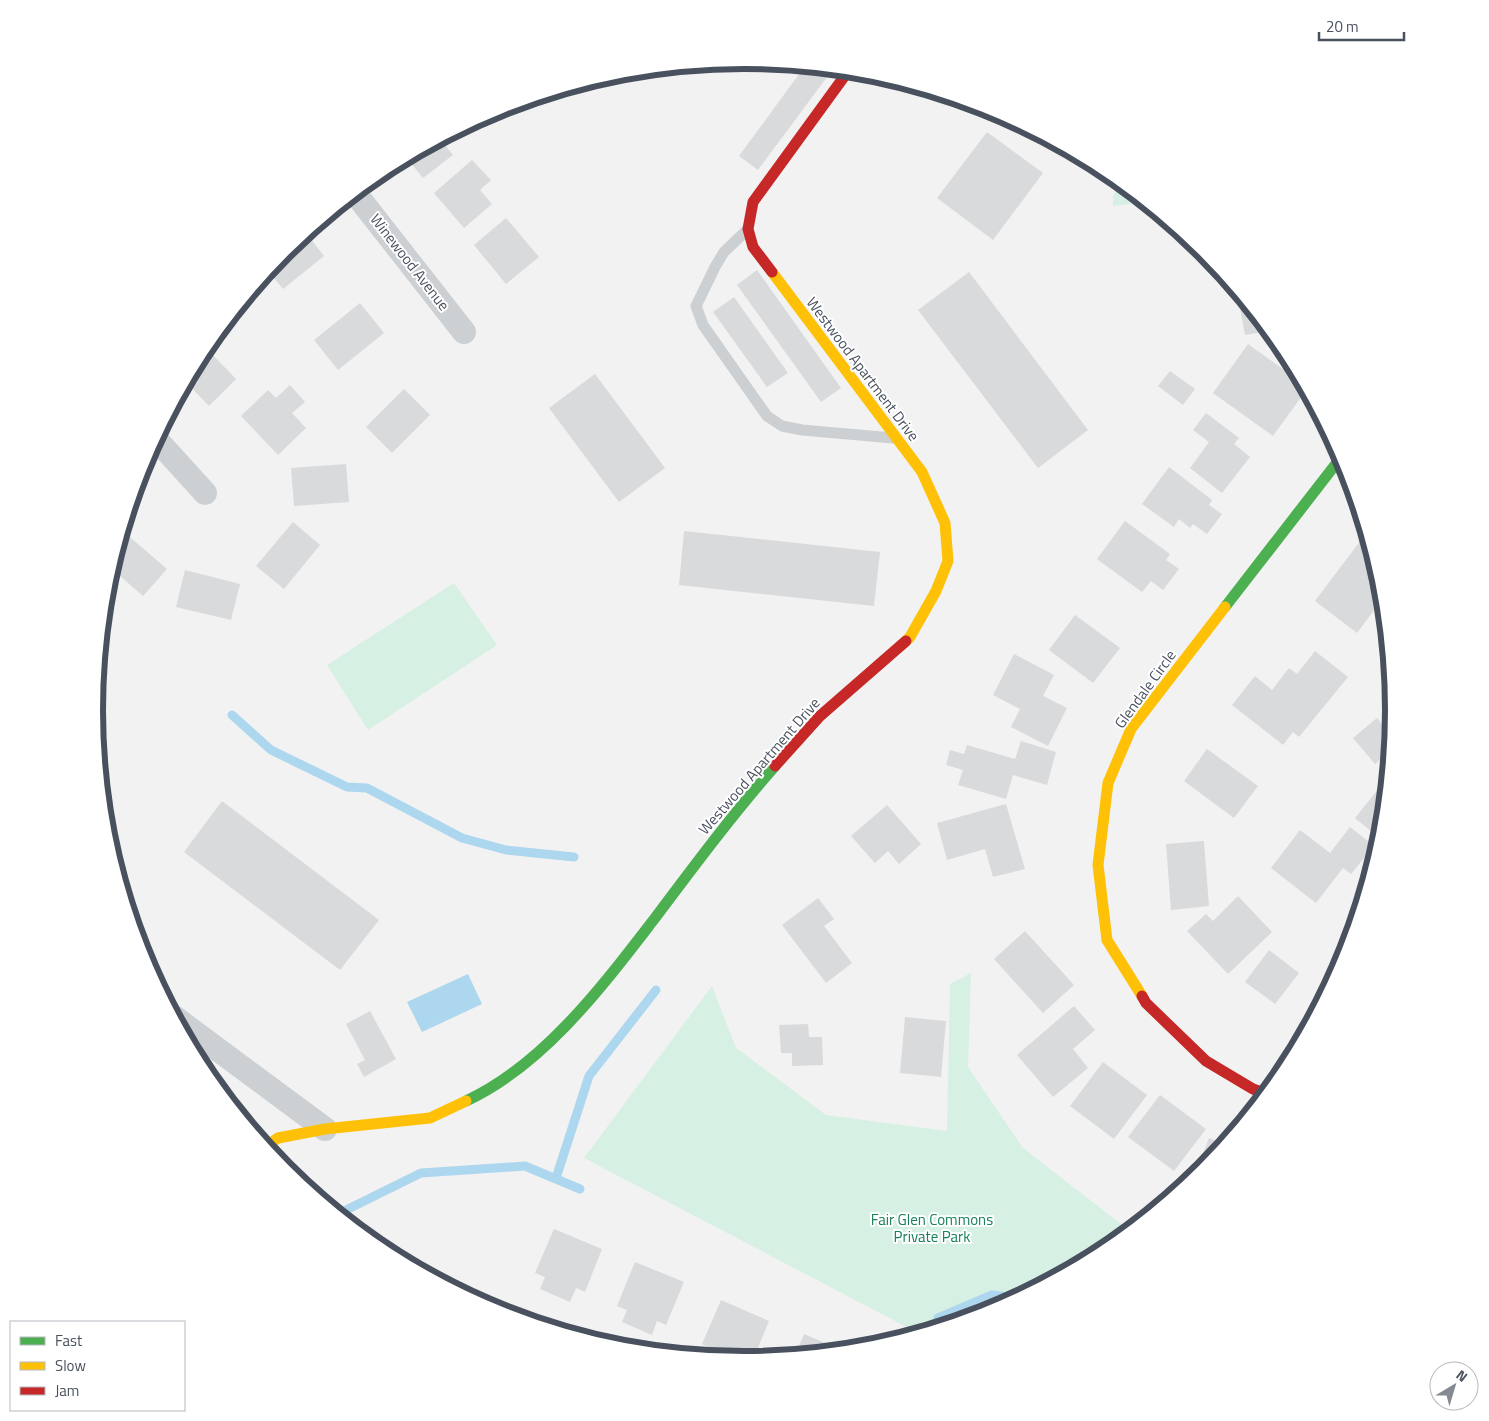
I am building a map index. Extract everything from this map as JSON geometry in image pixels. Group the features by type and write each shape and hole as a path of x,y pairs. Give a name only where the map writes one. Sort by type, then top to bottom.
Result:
{"street":[{"path":"748,229 753,202 844,77"},
{"name":"Winewood Avenue","path":"359,198 464,332"},
{"name":"Westwood Apartment Drive","path":"271,1143 278,1138 325,1129 430,1118 488,1091 541,1050 601,988 738,808 820,716 910,637 936,591 948,561 945,523 922,472 753,247 748,229"},
{"path":"161,445 205,493"},
{"name":"Glendale Circle","path":"1261,1092 1206,1061 1146,1003 1107,940 1098,865 1108,784 1131,730 1336,463"},
{"path":"186,1026 325,1129"}],"lane":[{"path":"748,229 724,252 715,266 696,306 703,325 727,361 767,416 782,426 802,430 896,438"}],"green space":[{"path":"1117,188 1137,203 1113,206 1113,196"},
{"path":"454,583 497,645 368,730 327,665"},
{"name":"Fair Glen Commons Private Park","path":"971,973 968,1067 1023,1148 1125,1227 1065,1266 1028,1286 951,1318 912,1330 584,1158 712,986 736,1048 826,1115 947,1131 950,984"}],"water":[{"path":"468,974 482,1004 422,1032 407,1002"}],"building":[{"path":"801,71 829,74 758,170 739,156"},
{"path":"987,132 1043,173 993,240 937,198"},
{"path":"444,144 453,155 423,178 411,163"},
{"path":"472,160 491,180 480,190 492,204 464,228 434,193"},
{"path":"506,218 539,257 506,284 474,245"},
{"path":"310,238 324,256 283,289 272,276"},
{"path":"757,270 841,388 821,402 737,285"},
{"path":"969,272 1088,430 1038,468 918,310"},
{"path":"734,297 788,373 767,387 713,312"},
{"path":"360,303 384,333 338,370 314,340"},
{"path":"1239,303 1254,320 1263,332 1245,335"},
{"path":"1248,344 1290,374 1303,395 1273,436 1213,393"},
{"path":"211,354 236,379 209,406 191,387"},
{"path":"1170,371 1195,389 1183,405 1158,386"},
{"path":"595,374 665,468 619,502 549,408"},
{"path":"290,385 305,402 292,413 306,428 278,455 241,416 268,390 276,398"},
{"path":"404,389 430,415 392,453 366,427"},
{"path":"1206,413 1239,438 1234,444 1250,457 1222,493 1190,468 1209,442 1193,430"},
{"path":"346,464 349,502 294,506 291,468"},
{"path":"1169,467 1212,500 1209,505 1222,514 1207,534 1193,524 1190,528 1179,519 1174,527 1142,504"},
{"path":"1125,521 1170,554 1166,560 1179,569 1163,590 1151,581 1142,592 1097,559"},
{"path":"293,522 320,545 284,589 256,566"},
{"path":"684,531 880,552 874,606 679,585"},
{"path":"128,535 167,569 143,596 118,574"},
{"path":"1362,538 1377,606 1357,633 1315,601"},
{"path":"185,570 240,584 231,620 176,607"},
{"path":"1075,615 1120,648 1093,683 1049,650"},
{"path":"1315,651 1348,677 1299,737 1293,732 1283,745 1232,705 1255,676 1272,690 1289,668 1297,674"},
{"path":"1014,654 1054,675 1043,696 1067,708 1048,746 1011,727 1020,709 993,695"},
{"path":"1377,718 1386,728 1385,756 1375,764 1353,738"},
{"path":"1021,741 1056,752 1047,785 1013,775 1006,799 958,785 963,770 946,765 950,750 964,754 967,745 1015,759"},
{"path":"1207,749 1258,786 1234,818 1184,781"},
{"path":"1382,785 1374,834 1355,818"},
{"path":"222,801 379,920 340,970 184,852"},
{"path":"1006,804 1025,869 993,877 985,849 947,860 937,823"},
{"path":"887,805 921,844 899,864 888,851 875,863 851,836"},
{"path":"1350,827 1372,844 1371,850 1351,874 1343,868 1316,903 1271,868 1300,830 1330,853"},
{"path":"1204,841 1209,906 1171,910 1166,844"},
{"path":"1238,896 1272,932 1228,974 1187,931 1206,914 1213,921"},
{"path":"818,898 834,919 824,926 852,963 826,983 782,925"},
{"path":"1025,931 1074,985 1043,1013 994,959"},
{"path":"1269,950 1299,973 1275,1004 1245,982"},
{"path":"1074,1006 1095,1030 1073,1049 1088,1068 1053,1097 1017,1055"},
{"path":"370,1011 396,1059 364,1077 357,1064 365,1060 346,1024"},
{"path":"905,1017 946,1021 941,1077 900,1073"},
{"path":"808,1024 809,1037 822,1037 823,1065 792,1066 792,1053 781,1053 779,1025"},
{"path":"1103,1062 1147,1095 1114,1139 1070,1106"},
{"path":"1160,1095 1206,1129 1174,1171 1128,1137"},
{"path":"1209,1138 1219,1142 1200,1162"},
{"path":"554,1229 602,1249 585,1292 576,1288 570,1302 540,1289 545,1277 535,1273"},
{"path":"635,1262 684,1282 666,1325 657,1321 652,1335 622,1322 627,1310 617,1306"},
{"path":"721,1300 769,1321 756,1352 711,1351 712,1349 702,1344"},
{"path":"804,1334 833,1346 828,1347 797,1350"}],"waterway":[{"path":"232,715 271,750 347,787 367,788 462,838 506,850 574,857"},
{"path":"556,1178 589,1076 656,990"},
{"path":"343,1211 421,1173 525,1166 580,1189"},
{"path":"938,1318 992,1295 1005,1296"}],"traffic: fast":[{"path":"1225,607 1336,463"},
{"path":"466,1101 494,1086 521,1066 547,1045 571,1021 615,969 728,822 775,766"}],"traffic: slow":[{"path":"772,272 922,472 945,523 948,561 936,591 906,641"},
{"path":"1142,996 1107,940 1098,865 1108,783 1131,729 1225,607"},
{"path":"271,1143 278,1138 325,1129 430,1118 466,1101"}],"traffic: jam":[{"path":"772,272 753,247 748,229 753,202 844,77"},
{"path":"775,766 820,716 906,641"},
{"path":"1142,996 1146,1003 1206,1061 1261,1092"}]}
